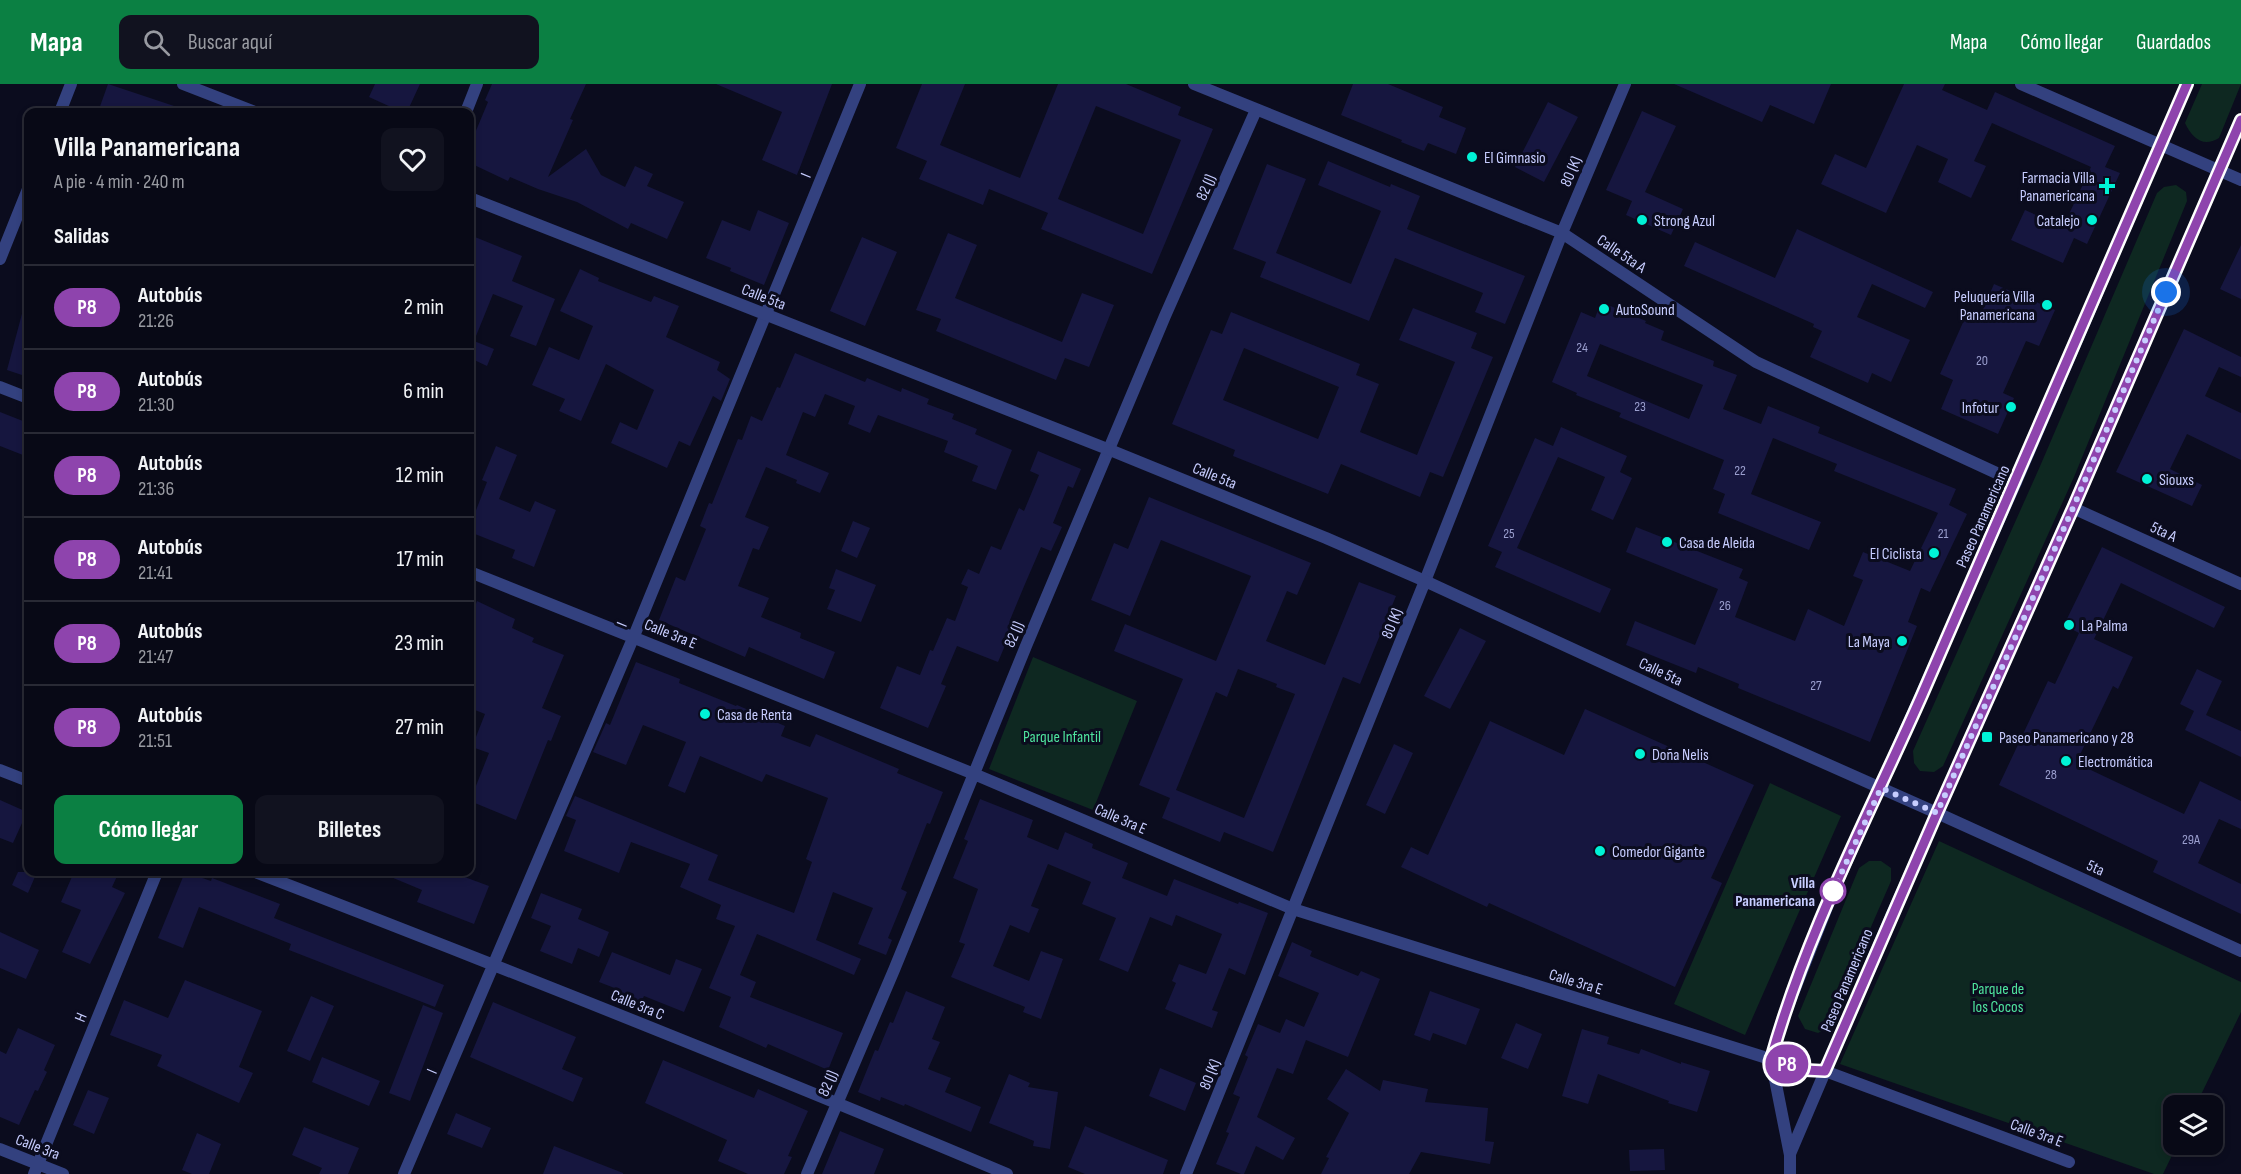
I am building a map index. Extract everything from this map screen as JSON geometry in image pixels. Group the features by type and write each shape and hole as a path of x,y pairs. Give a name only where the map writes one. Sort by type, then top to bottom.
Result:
{"street":[{"path":"62,108 71,84"},
{"path":"183,84 245,108"},
{"path":"468,108 477,84"},
{"name":"I","path":"405,1174 634,636 860,84"},
{"name":"Calle 5ta A","path":"1194,84 1562,233 1756,362 2016,482"},
{"name":"80 (K)","path":"1186,1174 1425,581 1562,233 1625,84"},
{"path":"2021,84 2241,180"},
{"name":"Paseo Panamericano","path":"1790,1155 1771,1059 1781,1024 1833,892 2016,482 2187,84"},
{"name":"82 (J)","path":"807,1174 1165,316 1256,110"},
{"name":"Paseo Panamericano","path":"1790,1155 1937,813 2073,508 2241,120"},
{"path":"0,259 24,199"},
{"name":"Calle 5ta","path":"474,200 1110,450 1425,581 1937,813"},
{"path":"0,387 24,396"},
{"name":"5ta A","path":"2073,508 2241,584"},
{"name":"Calle 3ra E","path":"474,574 974,774 1293,909 1805,1070 1825,1071 2069,1162"},
{"path":"0,770 24,780"},
{"name":"5ta","path":"1937,813 2241,951"},
{"name":"H","path":"36,1169 156,876"},
{"name":"Calle 3ra C","path":"265,876 495,964 837,1102 1007,1174"},
{"name":"Calle 3ra","path":"0,1149 36,1169 63,1174"},
{"path":"1790,1155 1790,1174"}],"green space":[{"path":"2202,84 2241,84 2219,138 2208,142 2195,137 2185,123"},
{"path":"2176,185 2186,192 2187,201 2074,477 1943,766 1934,772 1920,771 1914,763 1913,751 2041,464 2157,193 2164,187"},
{"name":"Parque Infantil","path":"1033,657 1137,701 1093,810 989,769"},
{"path":"1770,783 1841,816 1745,1035 1674,1004"},
{"name":"Parque de los Cocos","path":"1939,841 2241,982 2241,1012 2201,1095 2163,1095 2163,1155 2172,1155 2163,1174 2154,1174 1840,1064"},
{"path":"1869,861 1881,861 1891,868 1891,881 1827,1028 1818,1033 1805,1029 1798,1016 1859,868"}],"building":[{"path":"108,84 180,108 99,108"},
{"path":"375,84 420,84 409,108 393,108 369,97"},
{"path":"492,84 586,84 548,177 586,149 601,175 625,187 635,166 653,174 647,186 684,202 667,239 631,223 628,229 577,202 510,177 508,181 474,165 474,135 488,102 485,100"},
{"path":"716,84 832,84 797,175 762,160 782,112"},
{"path":"922,84 965,84 940,145 1020,178 1058,84 1126,84 1181,107 1178,115 1213,129 1152,274 1041,229 1048,213 989,189 983,205 919,179 927,161 896,148","holes":["1096,106 1181,140 1143,234 1058,199"]},
{"path":"1353,84 1388,84 1443,107 1439,117 1466,128 1456,154 1428,143 1424,151 1341,115"},
{"path":"1674,84 1831,84 1814,124 1770,105 1762,122"},
{"path":"1904,84 1945,84 1942,90 1987,110 1995,92 2115,146 2105,167 2120,173 2087,244 2074,238 2063,263 2011,240 2025,210 2063,227 2091,167 1992,123 1974,161 1986,166 1971,198 1938,182 1948,159 1917,145 1886,213 1821,184 1835,154 1866,168"},
{"path":"1548,102 1578,117 1544,182 1515,167"},
{"path":"1642,111 1676,126 1645,192 1683,209 1671,235 1626,215 1632,201 1606,190"},
{"path":"1328,161 1390,187 1391,184 1420,196 1407,229 1525,276 1505,324 1475,312 1483,293 1395,258 1369,321 1260,277 1266,262 1233,249 1267,164 1306,179 1276,253 1351,284 1381,211 1318,185"},
{"path":"758,210 789,223 764,285 706,258 722,220 750,231"},
{"path":"1797,229 1933,292 1925,308 1872,284 1857,317 1910,340 1891,382 1872,373 1868,383 1810,357 1822,331 1813,327 1814,324 1684,266 1695,242 1775,278"},
{"path":"948,233 977,245 955,298 1062,342 1082,293 1114,305 1089,367 1065,358 1056,380 936,331 941,319 916,310"},
{"path":"474,237 522,256 512,281 555,299 536,346 510,336 523,306 493,294 474,341"},
{"path":"862,237 897,252 865,326 830,311"},
{"path":"2241,245 2241,299 2220,289"},
{"path":"580,269 599,278 598,281 651,302 654,296 679,306 666,337 720,362 717,370 730,379 721,401 713,396 690,446 679,441 667,468 611,443 620,422 637,430 654,390 606,364 581,421 559,411 565,399 532,385 549,347 579,360 593,326 560,311"},
{"path":"1994,284 2055,310 2039,346 2026,341 2003,393 2014,398 1998,434 1941,409 1953,380 1940,374 1969,309 1981,314"},
{"path":"1601,302 1664,331 1661,340 1714,361 1713,366 1737,375 1723,409 1761,424 1768,406 1820,427 1818,433 1956,489 1949,505 1967,514 1930,592 1921,588 1908,622 1917,626 1870,742 1738,688 1739,684 1698,667 1696,673 1626,645 1635,621 1695,645 1718,589 1626,552 1636,527 1743,569 1739,578 1748,582 1735,617 1795,641 1808,609 1844,626 1863,580 1853,576 1863,552 1910,571 1938,513 1834,471 1837,464 1773,438 1751,494 1821,522 1809,550 1718,513 1725,494 1713,489 1724,460 1619,417 1621,413 1576,395 1577,393 1552,382 1581,312 1595,318","holes":["1600,344 1703,385 1689,419 1587,376"]},
{"path":"1413,308 1477,333 1471,348 1493,357 1443,477 1430,472 1420,497 1341,464 1328,494 1233,456 1235,450 1172,424 1211,330 1222,334 1231,312 1360,364 1356,375 1379,384 1360,432 1417,455 1455,362 1399,340","holes":["1244,348 1339,387 1318,439 1223,400"]},
{"path":"23,310 24,310 24,376 7,370"},
{"path":"2184,329 2241,357 2241,377 2219,367 2205,396 2241,413 2241,460 2187,434 2170,469 2202,485 2192,506 2116,472"},
{"path":"474,341 494,349 487,366 474,360"},
{"path":"795,353 865,382 867,378 901,392 902,388 929,399 927,404 954,414 952,419 977,429 975,434 1012,450 996,490 972,481 978,466 944,452 948,441 878,415 870,433 848,424 855,406 825,394 815,417 803,412 786,455 829,473 820,493 766,467 745,517 769,527 759,550 753,548 738,586 769,598 761,617 801,633 800,638 835,652 824,679 749,647 745,657 659,620 676,577 685,581 706,529 700,526 709,503 712,504 738,439 742,440 751,416 762,421"},
{"path":"0,412 24,421 24,455 0,446"},
{"path":"1561,427 1627,456 1620,472 1632,478 1613,520 1591,510 1605,477 1558,457 1517,548 1611,589 1600,613 1495,567 1502,552 1488,546 1535,438 1553,446"},
{"path":"496,446 517,455 499,499 530,512 535,501 556,510 534,567 512,558 515,550 474,534 474,516 487,482 482,480"},
{"path":"1038,451 1081,469 1073,488 1068,486 1053,523 1062,527 1051,551 1041,547 1025,584 1010,620 1018,623 1012,638 1009,636 998,662 957,646 941,684 946,686 928,728 880,708 897,666 920,675 947,618 955,621 968,587 961,584 968,569 979,574 991,546 1001,550 1019,508 1024,511 1039,475 1030,471"},
{"path":"1149,497 1311,563 1297,595 1287,591 1266,641 1325,665 1359,582 1396,596 1360,684 1343,677 1273,852 1224,832 1220,842 1162,818 1170,798 1139,785 1183,679 1114,651 1125,624 1216,661 1251,576 1161,540 1130,616 1091,600 1114,543 1128,549","holes":["1238,669 1277,684 1276,687 1295,694 1244,818 1176,790 1216,692 1227,697"]},
{"path":"853,521 870,528 857,558 841,551"},
{"path":"2102,547 2225,607 2214,628 2121,583 2094,639 2133,657 2118,689 2113,686 2076,763 2184,814 2200,781 2241,801 2241,829 2219,819 2198,863 2241,884 2241,914 2153,872 2158,861 1999,785 2048,681 2055,684 2079,633 2064,625"},
{"path":"836,569 876,585 861,622 827,609 835,590 829,588"},
{"path":"477,601 515,619 512,628 534,638 532,642 564,655 542,708 561,716 551,741 548,740 516,820 474,803 474,791 489,753 474,748 485,714 474,710 474,609"},
{"path":"1460,628 1486,641 1450,709 1424,696"},
{"path":"636,662 680,679 679,683 785,726 781,736 810,747 816,734 899,769 897,773 943,792 930,824 927,823 901,889 907,892 888,938 892,940 886,955 858,944 873,908 833,892 816,940 861,959 854,975 757,934 740,975 756,982 750,997 843,1033 828,1070 768,1044 766,1048 719,1027 731,997 709,988 735,926 716,919 721,905 680,887 690,864 631,842 619,873 564,851 576,820 566,816 575,796 718,855 708,880 794,913 812,862 806,859 828,798 766,774 762,782 700,756 685,793 668,786 686,742 643,725 626,765 593,752 606,723 610,725"},
{"path":"2197,669 2222,681 2206,715 2241,731 2241,757 2185,730 2194,711 2180,704"},
{"name":"Comedor Gigante","path":"1585,709 1754,785 1711,878 1722,883 1675,987 1489,903 1487,907 1401,867 1411,847 1428,855 1490,721 1564,755"},
{"path":"1394,744 1413,753 1385,814 1366,805"},
{"path":"980,799 1033,820 1027,837 1058,850 1065,832 1093,844 1092,848 1128,863 1122,878 1167,896 1174,879 1268,913 1245,975 1229,968 1212,1010 1218,1012 1212,1028 1165,1009 1176,983 1172,981 1179,964 1206,974 1222,934 1176,915 1172,926 1150,917 1128,972 1099,960 1116,918 1082,904 1091,882 1048,864 1031,906 1039,909 1029,933 1010,925 993,966 1029,981 1041,951 1063,959 1041,1019 1023,1012 1025,1007 951,977 965,944 959,942 978,889 953,878 968,841 964,839"},
{"path":"0,800 24,811 24,819 13,843 0,838"},
{"path":"18,872 24,872 24,876 35,876 28,893 12,885"},
{"path":"72,876 117,876 112,887 125,893 90,964 62,952 81,910 61,902"},
{"path":"183,876 197,876 211,881 212,878 280,904 274,918 444,985 435,1007 289,950 291,944 199,907 183,948 158,938"},
{"path":"389,876 462,876 489,886 474,924 417,902 422,890"},
{"path":"541,893 582,909 578,919 609,932 599,957 578,948 572,964 540,951 551,926 531,918"},
{"path":"0,932 39,950 26,979 0,968"},
{"path":"1292,942 1312,951 1310,956 1358,976 1361,971 1380,979 1348,1057 1306,1040 1293,1074 1277,1068 1257,1117 1295,1138 1283,1160 1256,1146 1244,1174 1241,1174 1216,1164 1240,1097 1233,1094 1248,1057 1245,1055 1258,1024 1280,1033 1286,1019 1304,1027 1319,993 1278,976"},
{"path":"612,952 670,975 676,959 702,969 684,1012 644,996 641,1002 599,982"},
{"path":"185,980 262,1011 239,1067 253,1073 239,1103 157,1066 162,1055 110,1035 124,1000 168,1018"},
{"path":"906,991 945,1007 932,1039 940,1042 928,1069 951,1078 945,1092 981,1107 971,1132 905,1104 904,1106 881,1097 880,1101 858,1092 875,1050 878,1051 890,1022 893,1023"},
{"path":"1430,991 1480,1009 1466,1045 1433,1033 1430,1041 1414,1035"},
{"path":"311,996 334,1006 310,1061 287,1051"},
{"path":"493,1002 576,1037 562,1069 583,1078 573,1102 470,1057"},
{"path":"423,1005 443,1013 410,1101 389,1093"},
{"path":"1516,1023 1542,1034 1528,1069 1501,1058"},
{"path":"18,1028 55,1045 44,1070 47,1072 38,1091 35,1090 19,1125 0,1117 0,1051 6,1054"},
{"path":"1582,1029 1609,1037 1607,1044 1639,1054 1641,1049 1681,1064 1681,1062 1710,1071 1697,1112 1668,1103 1669,1101 1598,1074 1588,1104 1562,1096"},
{"path":"322,1057 380,1081 369,1106 312,1082"},
{"path":"663,1060 754,1098 758,1089 808,1111 788,1156 792,1157 784,1174 748,1174 718,1161 727,1140 645,1103"},
{"path":"1160,1068 1196,1083 1185,1111 1149,1096"},
{"path":"1346,1069 1380,1091 1383,1080 1428,1089 1425,1102 1488,1108 1485,1141 1494,1142 1490,1164 1421,1152 1409,1174 1321,1174 1329,1158 1326,1157 1349,1113 1327,1099"},
{"path":"1009,1074 1030,1083 1028,1087 1058,1092 1050,1149 1033,1146 1034,1141 989,1123"},
{"path":"88,1090 109,1098 94,1134 73,1125"},
{"path":"456,1113 491,1128 482,1148 447,1134"},
{"path":"1085,1126 1168,1160 1163,1174 1085,1174 1068,1167"},
{"path":"304,1127 359,1148 348,1174 319,1174 322,1168 292,1155"},
{"path":"840,1131 884,1149 874,1174 822,1174"},
{"path":"197,1133 221,1144 209,1174 192,1174 182,1170"},
{"path":"554,1146 623,1173 623,1174 543,1174"},
{"path":"1664,1149 1665,1170 1630,1171 1629,1150"}],"bus line":[{"name":"P8","path":"2187,84 2016,482 1833,892 1781,1024 1771,1059 1805,1070 1825,1071 2241,120"}],"place":[{"name":"El Gimnasio","path":"1472,157"},
{"name":"Farmacia Villa Panamericana","path":"2107,186"},
{"name":"Strong Azul","path":"1642,220"},
{"name":"Catalejo","path":"2092,220"},
{"name":"Peluquería Villa Panamericana","path":"2047,305"},
{"name":"AutoSound","path":"1604,309"},
{"name":"Infotur","path":"2011,407"},
{"name":"Siouxs","path":"2147,479"},
{"name":"Casa de Aleida","path":"1667,542"},
{"name":"El Ciclista","path":"1934,553"},
{"name":"La Palma","path":"2069,625"},
{"name":"La Maya","path":"1902,641"},
{"name":"Casa de Renta","path":"705,714"},
{"name":"Paseo Panamericano y 28","path":"1987,737"},
{"name":"Doña Nelis","path":"1640,754"},
{"name":"Electromática","path":"2066,761"},
{"name":"Comedor Gigante","path":"1600,851"},
{"name":"Villa Panamericana","path":"1833,891"}],"route":[{"path":"1833,891 1881,788 1937,813 2166,292"}]}
